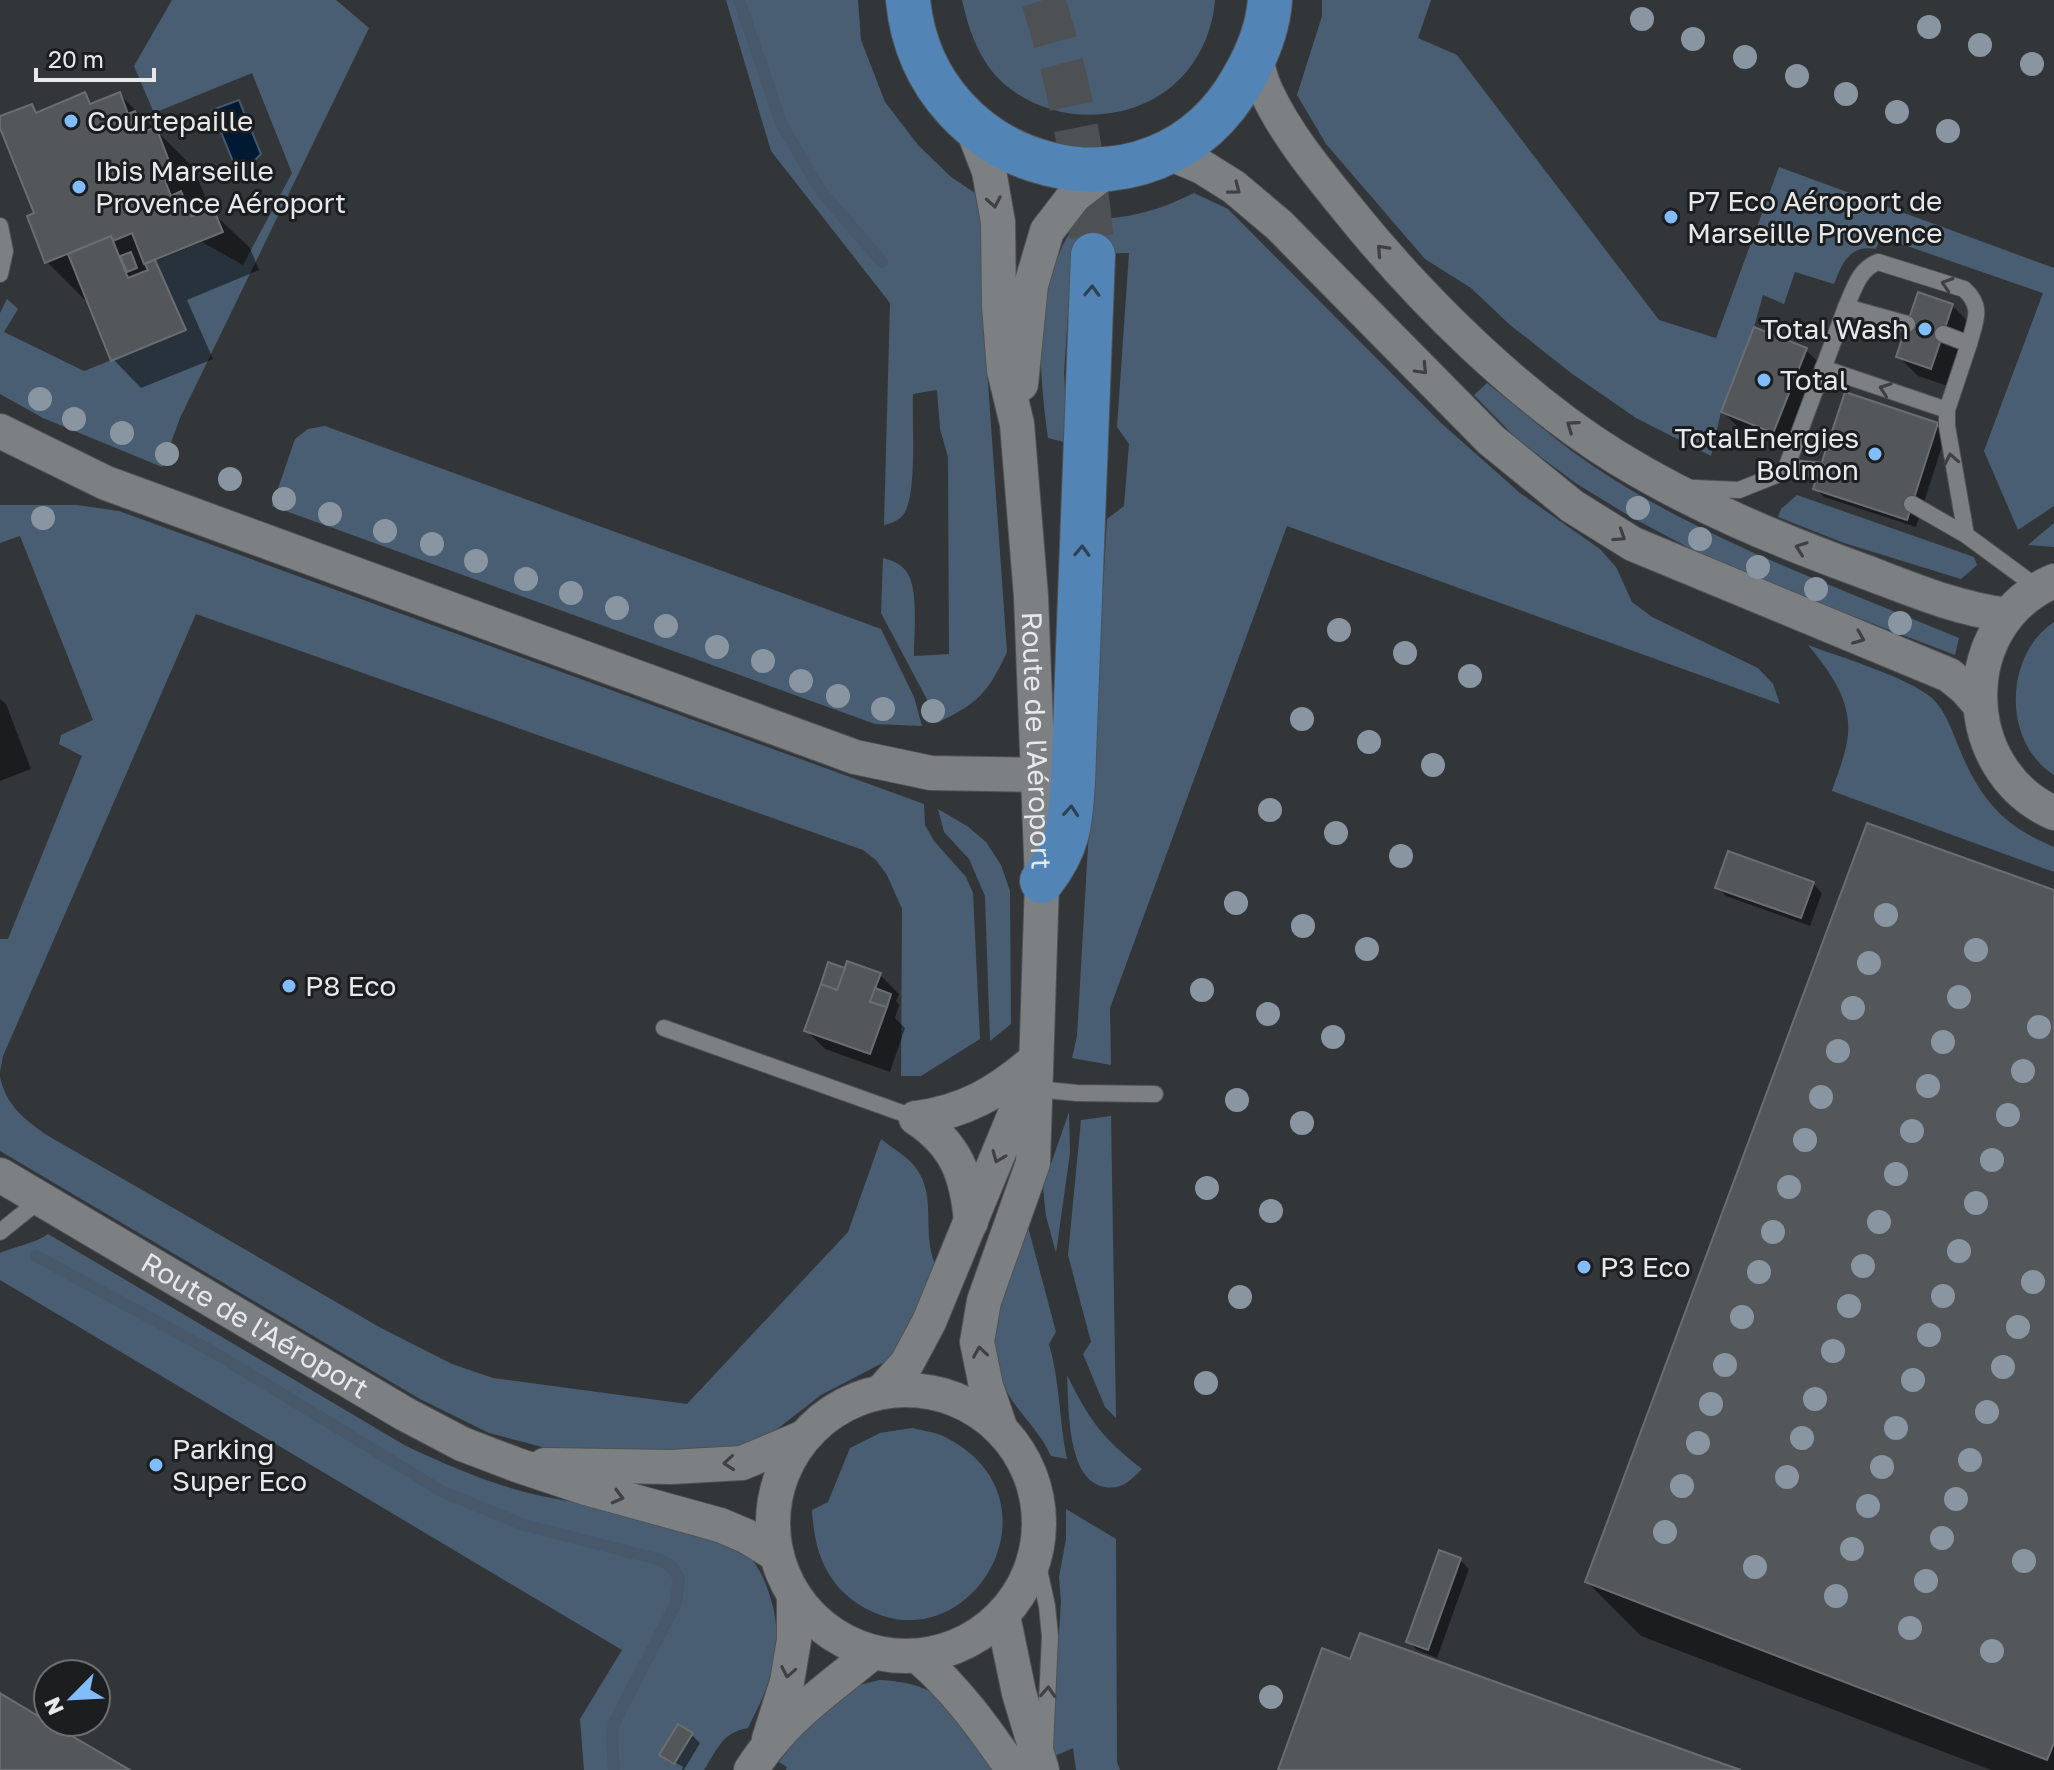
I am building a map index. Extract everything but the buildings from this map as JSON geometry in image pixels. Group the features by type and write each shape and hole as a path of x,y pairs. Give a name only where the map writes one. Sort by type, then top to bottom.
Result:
{"main road":[{"name":"Route de l'Aéroport","path":"908,0 910,29 927,71 948,103 972,127 1003,148 1036,162 1075,169 1141,164 1201,130 1233,98 1255,58 1269,18 1270,0"},
{"path":"1042,881 1059,858 1070,826 1093,255"}],"street":[{"path":"1255,58 1266,92 1310,162 1376,244 1446,317 1552,412 1615,456 1665,485 1781,541 1950,604 2007,615"},
{"name":"Route de l'Aéroport","path":"972,127 989,171 998,222 999,306 1004,370 1017,424 1031,596 1042,881 1033,1163 984,1301 977,1342 986,1386 1000,1427"},
{"path":"1167,152 1202,167 1234,187 1279,225 1491,440 1572,506 1633,544 1949,675 1979,704"},
{"name":"Route de l'Aéroport","path":"1017,424 1031,285 1047,231 1074,196 1110,168"},
{"path":"6,445 855,757 931,773 1039,775"},
{"path":"2046,585 2007,615 1987,650 1979,704 1983,733 2003,773 2035,804 2054,813"},
{"name":"Route de l'Aéroport","path":"882,1391 907,1363 929,1322 1036,1073"},
{"path":"916,1118 942,1115 1036,1073"},
{"path":"916,1118 937,1132 957,1163 969,1195 971,1222"},
{"name":"Route de l'Aéroport","path":"0,1175 405,1414 462,1444 586,1488 720,1525 777,1555"},
{"path":"925,1390 965,1403 1000,1427 1021,1455 1035,1487 1040,1521 1036,1556 1023,1589 1003,1616 978,1637 949,1650 919,1657 872,1653 842,1640 814,1621 794,1595 777,1555 773,1514 782,1474 802,1438 825,1417 852,1400 882,1391 925,1390"},
{"name":"Route de l'Aéroport","path":"517,1465 671,1467 742,1463 802,1438"},
{"path":"759,1758 787,1682 794,1640 794,1595"},
{"path":"1003,1616 1019,1693 1042,1770"},
{"path":"759,1758 803,1707 872,1653"},
{"path":"919,1657 946,1680 975,1714 1013,1770"}],"lane":[{"path":"0,226 5,251 0,274"},
{"path":"1785,471 1846,307 1868,266 1878,262 1964,289 1974,298 1977,311 1947,410 1948,443 1966,535"},
{"path":"1846,307 1907,324"},
{"path":"1943,334 1969,344"},
{"path":"1823,368 1947,410"},
{"path":"1665,485 1739,490 1794,468 1819,470"},
{"path":"1912,504 2046,585"},
{"path":"664,1028 916,1118"},
{"path":"1036,1073 1077,1093 1155,1094"},
{"path":"0,1232 41,1199"},
{"path":"1036,1556 1050,1636 1042,1770"}],"shaded area":[{"path":"172,0 336,0 369,28 180,418 162,467 43,418 0,394 0,313 7,299 18,309 4,332 84,371 185,331 155,261 202,242 243,265 292,173 252,73 154,113 134,66"},
{"path":"726,0 858,0 861,40 885,102 918,145 951,177 978,195 1007,652 994,677 974,702 939,722 881,613 883,558 901,566 912,584 915,604 914,656 949,654 948,457 940,429 937,390 913,394 913,472 909,502 901,517 884,525 890,303 771,151"},
{"path":"962,0 1215,0 1211,25 1202,48 1174,84 1152,100 1126,110 1099,114 1071,113 1044,107 1020,95 998,78 975,41"},
{"path":"1322,0 1431,0 1418,38 1457,55 1659,320 1716,338 1779,167 2054,268 2054,506 2018,530 1984,451 2043,293 1881,237 1876,249 1860,249 1848,257 1834,284 1795,272 1784,304 1763,295 1721,412 1711,456 1636,418 1571,373 1509,324 1471,288 1425,259 1326,144 1297,95 1322,16"},
{"path":"239,100 261,154 249,166 234,164 212,110"},
{"path":"1194,193 1228,209 1440,422 1520,493 1600,549 1616,567 1632,602 1652,617 1758,668 1773,684 1780,704 1287,526 1110,1008 1111,1065 1072,1058 1077,1036 1107,519 1124,506 1129,444 1117,427 1129,253 1072,254 1064,373 1068,443 1048,438 1042,381 1042,325 1052,270 1063,244 1079,219 1138,214"},
{"path":"1487,383 1579,456 1636,493 1725,540 1959,638 1955,655 1727,568 1631,517 1577,484 1518,440 1474,395"},
{"path":"325,426 881,629 914,697 922,726 875,724 272,506 295,439 308,429"},
{"path":"1797,495 1974,557 1977,565 1961,579 1844,543 1778,517 1781,509"},
{"path":"0,505 77,505 119,511 924,804 925,825 934,841 966,877 973,893 980,1039 921,1076 901,1076 902,909 887,875 876,860 863,850 196,614 3,1056 0,1072 0,939 8,939 82,756 59,744 61,735 93,720 20,536 0,543"},
{"path":"2054,523 2054,547 2028,545"},
{"path":"2054,622 2054,775 2037,760 2025,742 2018,721 2016,698 2018,676 2026,655 2038,637"},
{"path":"1808,645 1892,676 1933,699 1945,716 1976,782 1995,809 2021,830 2054,847 2054,872 1832,791 1847,742 1847,714 1839,689"},
{"path":"938,809 967,826 986,842 1001,865 1010,891 1011,1024 990,1041 985,896 969,859 944,832"},
{"path":"0,1077 6,1095 16,1110 45,1134 381,1328 452,1364 493,1378 687,1404 848,1232 881,1139 908,1159 922,1179 928,1204 930,1244 938,1271 890,1359 821,1395 763,1440 745,1448 681,1455 546,1448 489,1433 420,1399 0,1151"},
{"path":"1069,1112 1070,1153 1056,1253 1046,1216 1043,1187"},
{"path":"1111,1116 1116,1418 1105,1407 1083,1354 1091,1342 1068,1255 1081,1120"},
{"path":"1027,1223 1056,1332 1049,1344 1067,1459 1051,1456 1008,1394 997,1364 995,1343 1000,1303"},
{"path":"48,1234 406,1446 503,1486 686,1525 743,1552 756,1565 766,1586 773,1607 777,1641 768,1684 748,1728 726,1738 704,1770 584,1770 580,1719 622,1650 0,1280 0,1253"},
{"path":"1067,1375 1098,1427 1142,1469 1126,1483 1105,1487 1092,1482 1083,1471 1072,1440"},
{"path":"912,1428 947,1438 983,1466 1000,1501 1001,1537 989,1571 966,1599 935,1616 898,1619 858,1604 837,1586 819,1551 812,1510 828,1502 850,1448 880,1433"},
{"path":"1066,1509 1116,1539 1117,1762 1120,1770 1076,1770 1073,1748 1055,1756 1052,1743 1061,1602 1059,1577 1066,1539"},
{"path":"879,1680 922,1688 950,1706 993,1770 786,1770 787,1767 779,1762 808,1724 855,1686"}],"waterway":[{"path":"739,0 781,123 820,190 882,262"},
{"path":"36,1256 215,1353 443,1492 524,1525 661,1560 671,1566 679,1578 676,1603 614,1723 614,1770"}],"tunnel":[{"path":"1043,0 1076,126 1093,255"}],"place":[{"name":"Courtepaille","path":"71,121"},
{"name":"Ibis Marseille Provence Aéroport","path":"79,187"},
{"name":"P7 Eco Aéroport de Marseille Provence","path":"1671,217"},
{"name":"Total Wash","path":"1925,329"},
{"name":"Total","path":"1764,380"},
{"name":"TotalEnergies Bolmon","path":"1875,454"},
{"name":"P8 Eco","path":"289,986"},
{"name":"P3 Eco","path":"1584,1267"},
{"name":"Parking Super Eco","path":"156,1465"}]}
